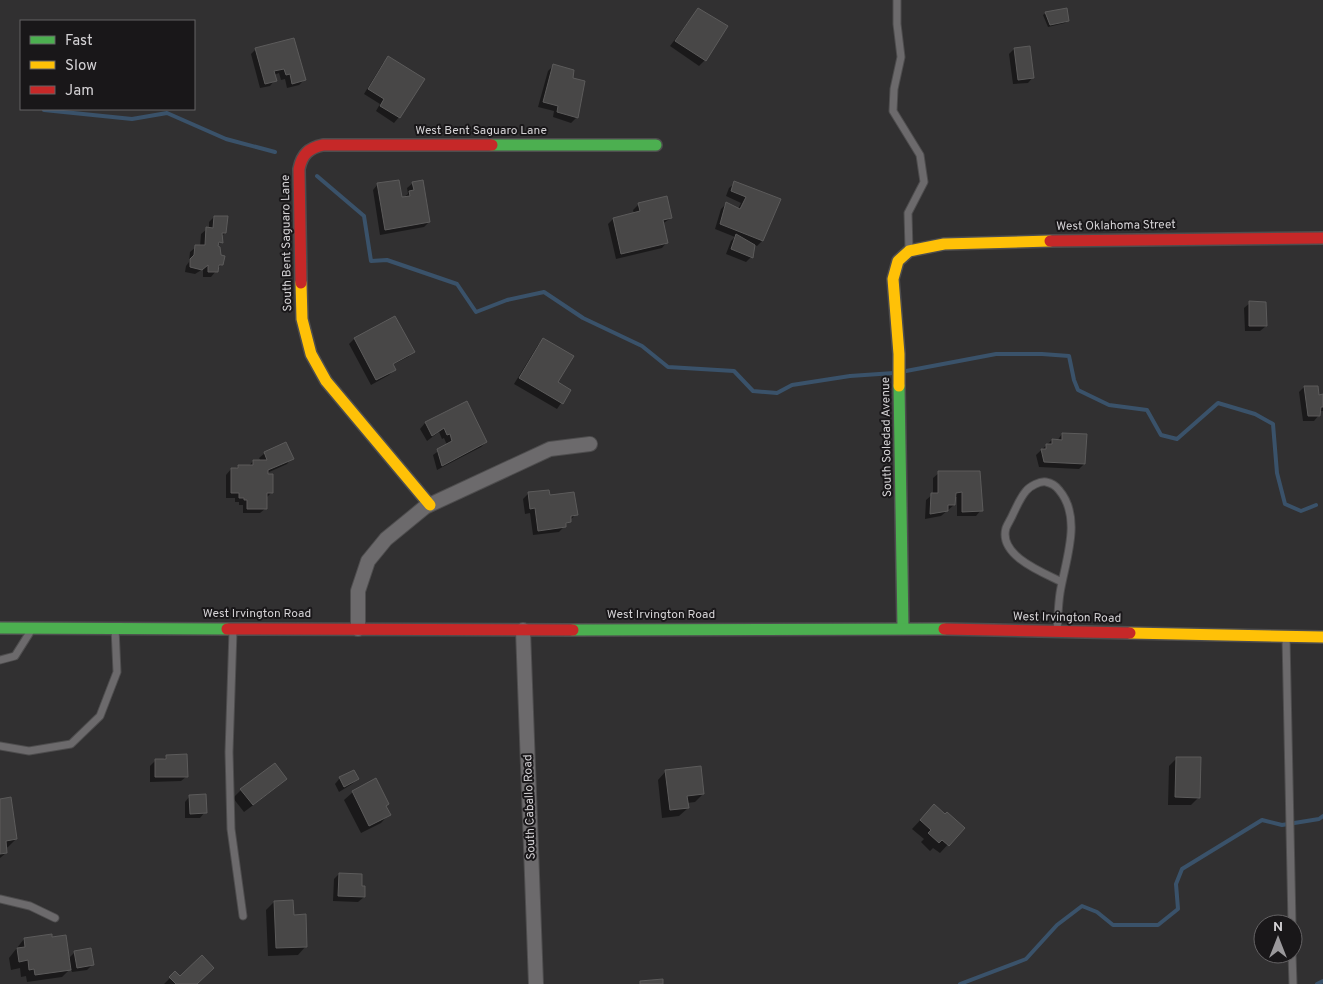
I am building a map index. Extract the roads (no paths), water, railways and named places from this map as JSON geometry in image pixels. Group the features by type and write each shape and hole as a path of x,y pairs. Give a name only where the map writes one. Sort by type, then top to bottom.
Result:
{"street":[{"name":"West Bent Saguaro Lane","path":"307,150 323,145 656,145"},
{"name":"South Bent Saguaro Lane","path":"307,150 300,161 299,178 302,320 311,354 326,381 430,505"},
{"name":"West Oklahoma Street","path":"909,251 944,244 1029,240 1323,238"},
{"name":"South Soledad Avenue","path":"903,628 899,354 893,279 898,261 909,251"},
{"path":"358,629 358,591 368,561 386,538 430,505 550,449 590,444"},
{"name":"West Irvington Road","path":"0,628 523,630 903,628 1323,637"},
{"name":"South Caballo Road","path":"523,630 536,984"}],"lane":[{"path":"897,0 897,24 901,57 894,89 893,111 920,155 924,182 908,213 909,251"},
{"path":"1056,632 1070,537 1070,520 1068,505 1063,495 1055,485 1046,482 1028,488 1022,496 1006,530 1006,539 1010,550 1016,556 1062,582"},
{"path":"0,660 15,656 33,628"},
{"path":"0,746 29,751 70,744 100,716 117,672 115,628"},
{"path":"234,628 229,752 231,829 242,916"},
{"path":"1286,637 1292,914"},
{"path":"0,899 30,906 55,918"},
{"path":"1292,964 1293,984"}],"waterway":[{"path":"44,110 132,119 167,113 226,139 275,152"},
{"path":"317,176 364,216 371,261 387,260 457,284 476,312 507,300 544,292 583,318 642,346 668,367 734,371 753,391 777,393 792,385 850,376 894,373"},
{"path":"906,371 996,354 1069,356 1078,390 1109,405 1147,410 1161,435 1177,439 1218,403 1255,414 1273,424 1277,473 1285,504 1301,511 1316,505"},
{"path":"960,984 1026,959 1057,925 1082,906 1097,912 1113,925 1158,925 1178,909 1176,884 1182,869 1262,820 1282,825 1319,819 1323,816"},
{"path":"1317,984 1323,981"}]}
